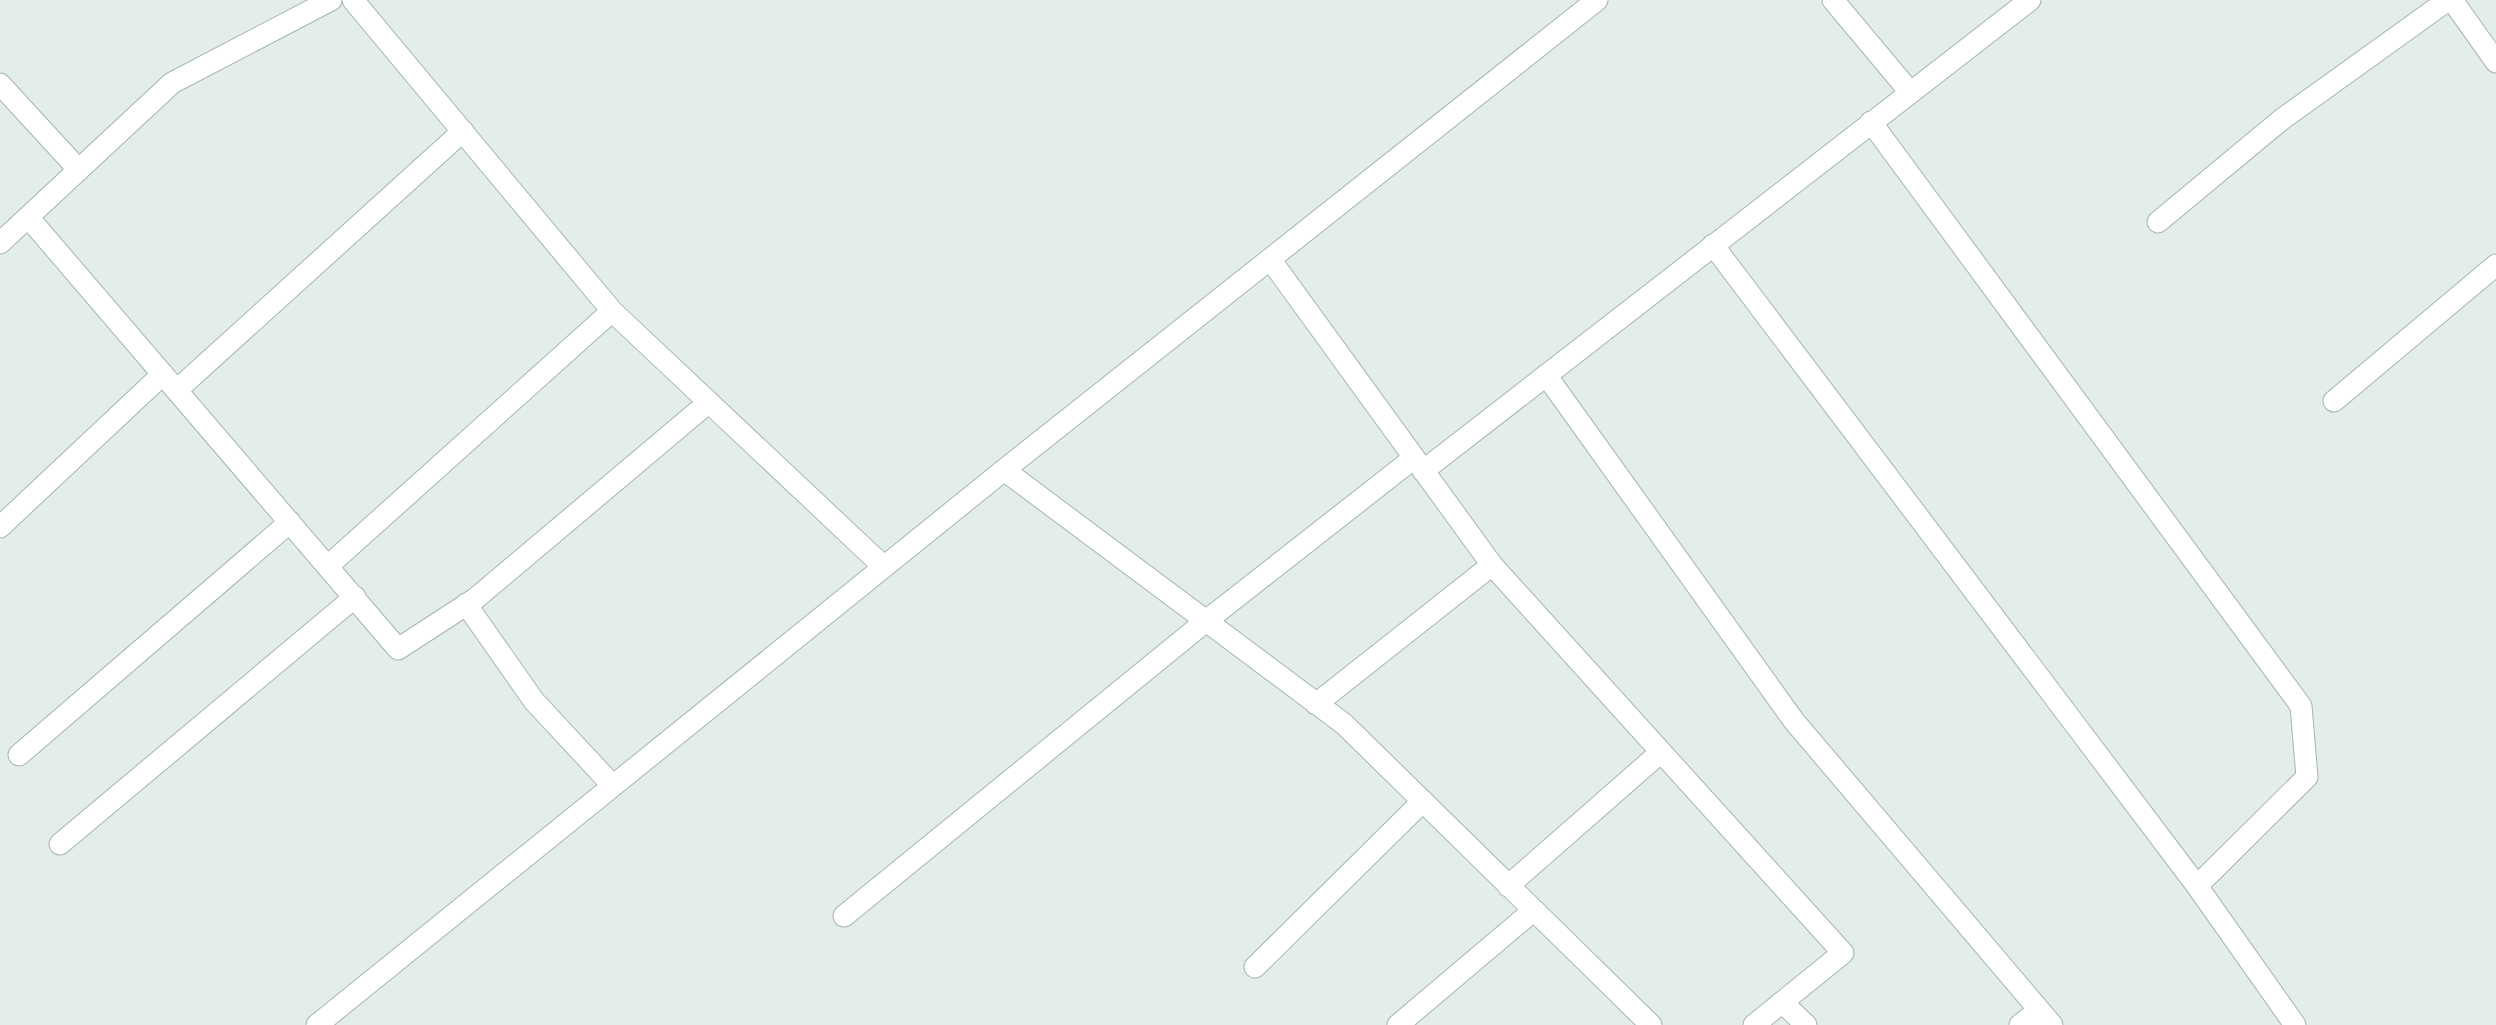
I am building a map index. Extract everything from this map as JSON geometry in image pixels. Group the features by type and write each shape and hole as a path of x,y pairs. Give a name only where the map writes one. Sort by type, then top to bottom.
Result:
{"street":[{"path":"0,243 172,83 331,0"},
{"path":"353,0 612,311 884,567"},
{"path":"317,1025 1004,470 1597,0"},
{"path":"1833,0 1910,92"},
{"path":"844,916 1206,621 1546,375 2030,0"},
{"path":"2158,222 2281,120 2450,0 2496,62"},
{"path":"0,84 79,170"},
{"path":"1871,122 2301,706 2307,777 2197,886"},
{"path":"0,527 463,131"},
{"path":"28,217 398,649 466,604 709,402"},
{"path":"1713,245 2197,886 2295,1025"},
{"path":"1270,259 1492,565 1843,953 1754,1025"},
{"path":"2334,401 2496,265"},
{"path":"328,566 612,311"},
{"path":"1546,375 1794,721 2045,1017 2020,1025"},
{"path":"1004,470 1344,724 1651,1025"},
{"path":"19,755 290,522"},
{"path":"1317,704 1492,565"},
{"path":"60,844 355,597"},
{"path":"466,604 534,701 613,786"},
{"path":"1508,886 1661,752"},
{"path":"1255,967 1423,801"},
{"path":"1398,1025 1534,910"},
{"path":"1782,1002 1806,1025"}]}
